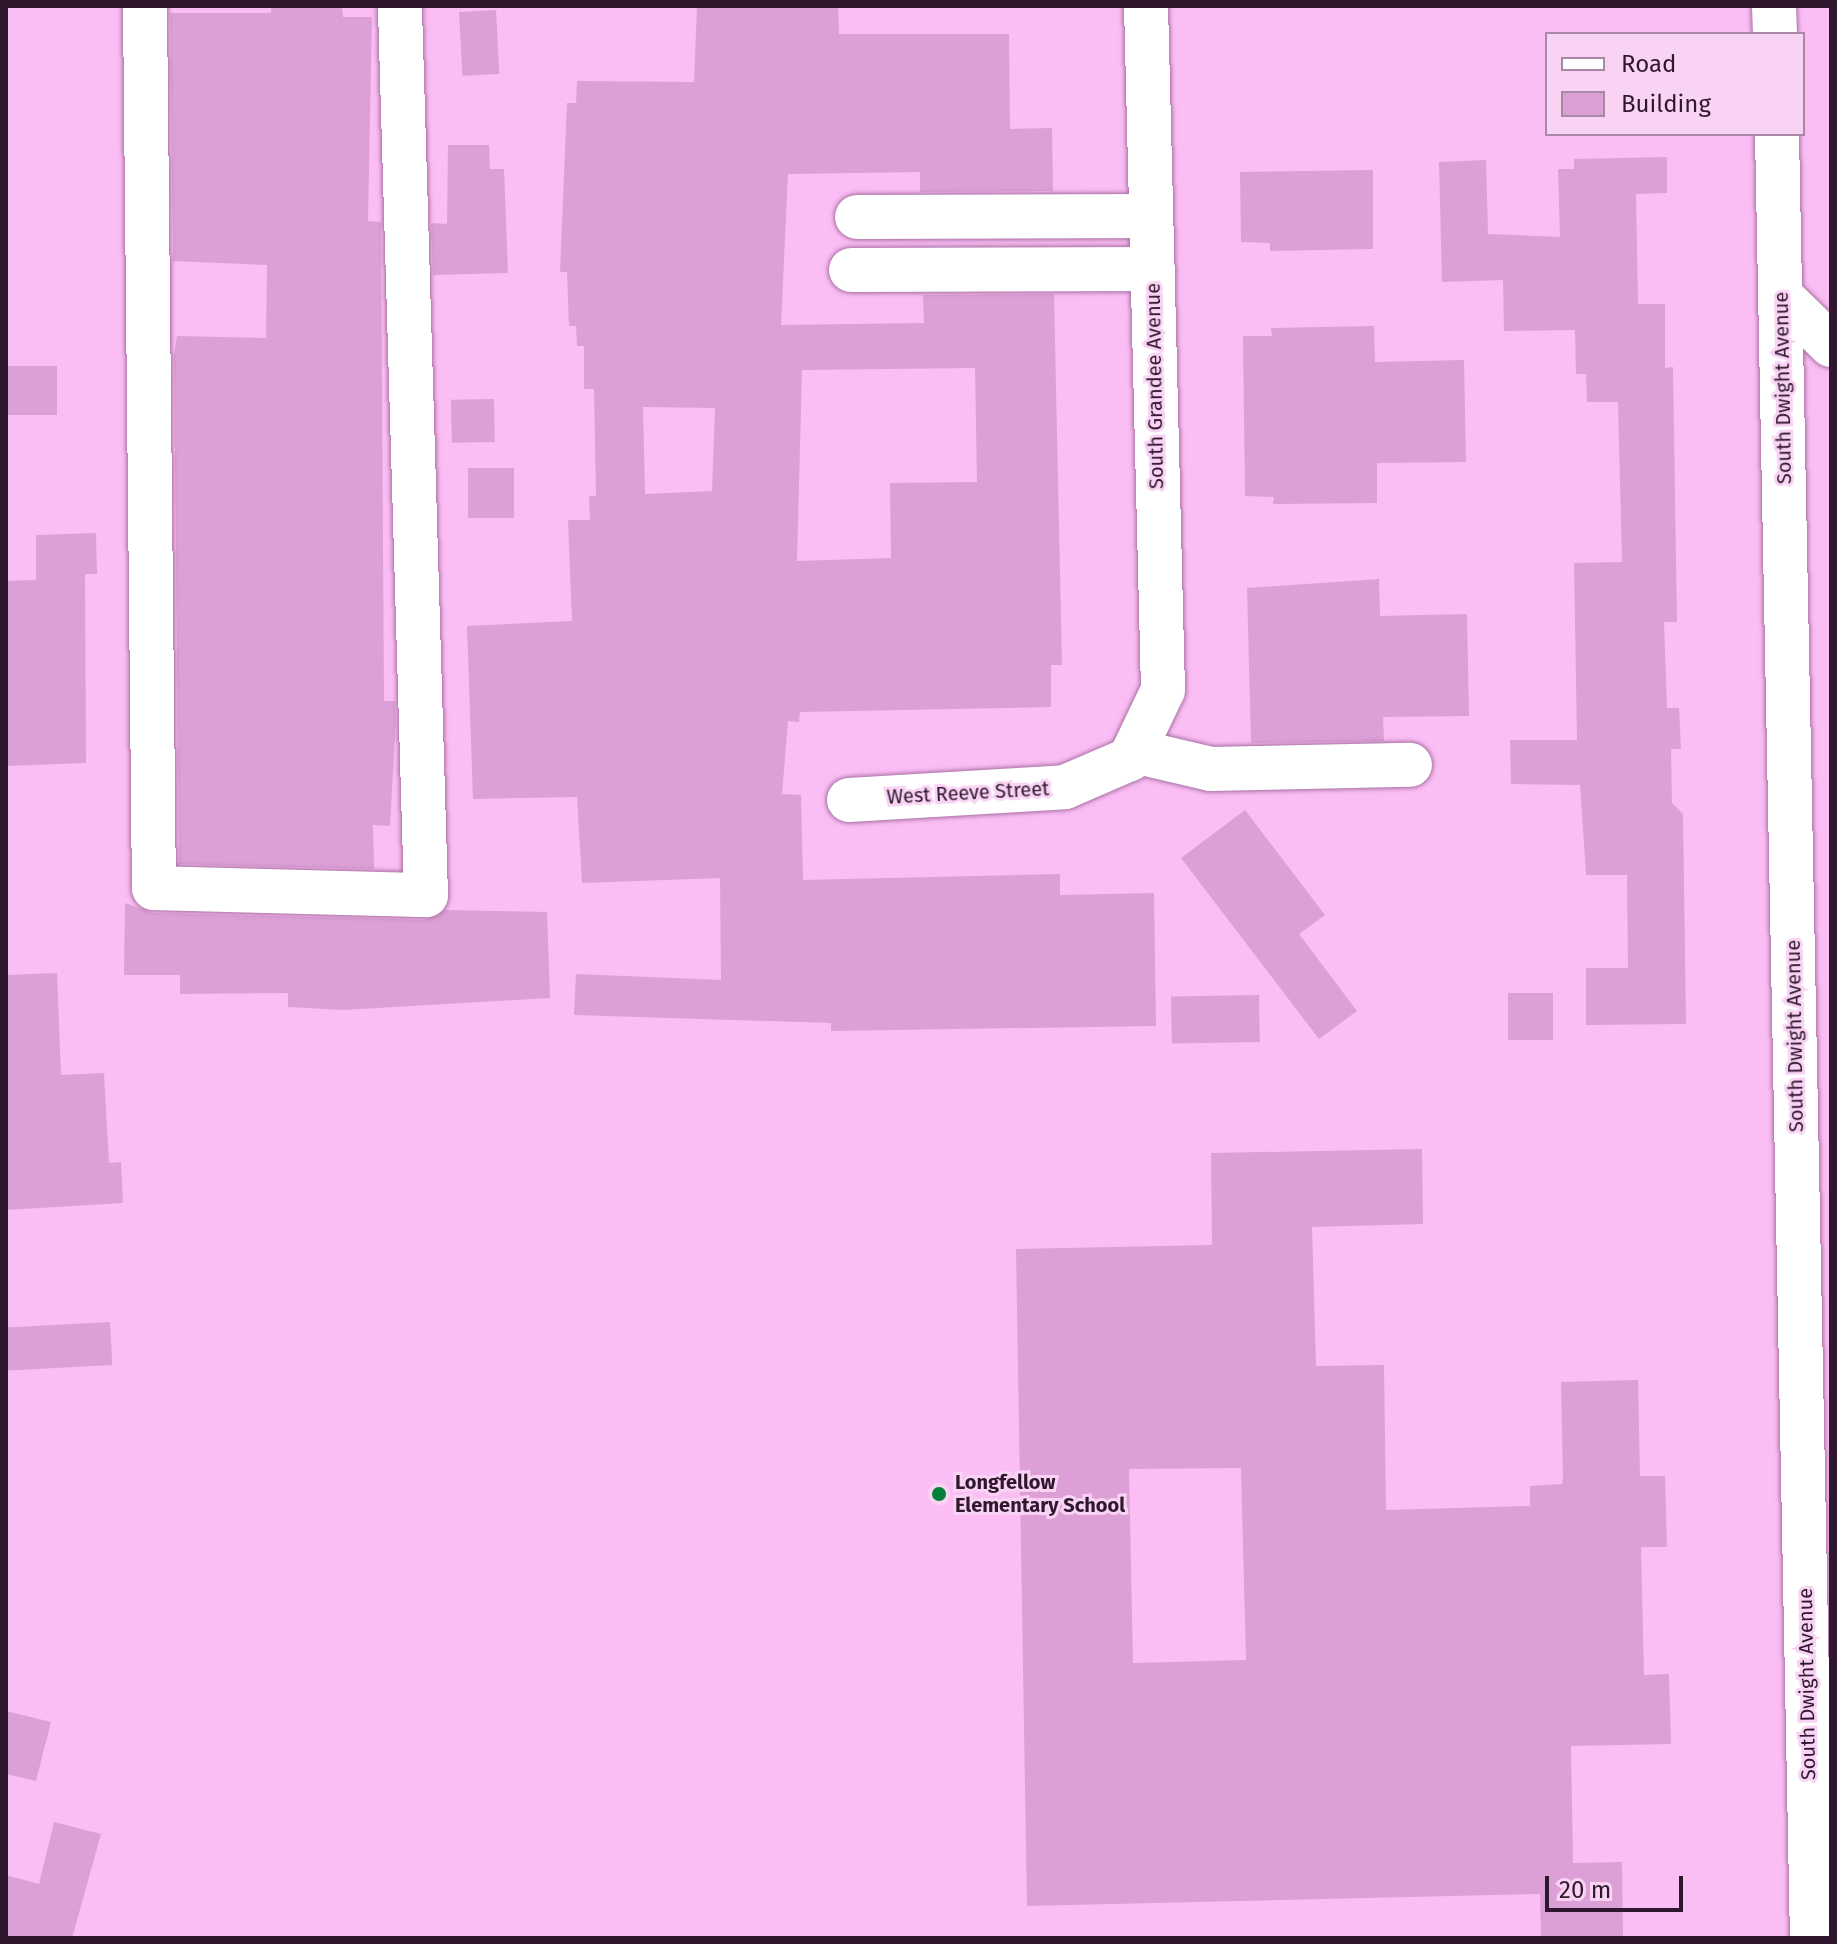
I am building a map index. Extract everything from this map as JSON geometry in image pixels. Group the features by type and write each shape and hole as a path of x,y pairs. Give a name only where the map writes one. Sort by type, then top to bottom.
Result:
{"street":[{"path":"145,6 154,888 426,895 400,6"},
{"name":"South Grandee Avenue","path":"1132,755 1163,690 1146,6"},
{"path":"1774,6 1775,32"},
{"name":"South Dwight Avenue","path":"1777,136 1812,1938"},
{"path":"857,217 1151,216"},
{"path":"851,270 1153,269"},
{"path":"1782,297 1831,345"},
{"path":"1132,755 1225,770 1410,765"},
{"name":"West Reeve Street","path":"849,800 1065,787 1132,755"}],"building":[{"path":"271,6 342,6 343,17 372,17 368,221 381,222 384,701 395,701 396,719 390,826 373,825 374,869 179,864 174,355 177,336 266,338 267,265 173,261 170,13 271,13"},
{"path":"697,6 838,6 839,34 1009,34 1010,129 1052,128 1053,191 920,192 920,172 788,174 781,325 924,323 923,295 1054,294 1062,665 1051,665 1051,707 800,712 799,722 788,721 782,794 801,795 803,880 1060,874 1060,895 1154,893 1156,1026 831,1031 831,1023 574,1015 576,974 721,980 720,878 582,883 577,797 473,799 467,626 572,621 568,520 590,520 589,496 596,496 594,389 584,389 584,346 577,346 576,326 569,326 567,272 560,272 567,103 576,103 577,81 694,82","holes":["975,368 977,482 890,483 891,558 797,561 802,370","643,407 715,408 712,491 645,494"]},
{"path":"496,10 499,74 462,76 459,12"},
{"path":"448,145 489,145 490,169 504,169 508,273 433,275 431,223 447,224"},
{"path":"1667,157 1667,193 1636,194 1638,304 1665,304 1665,368 1673,367 1677,622 1664,622 1667,708 1679,708 1681,749 1671,749 1672,803 1683,814 1686,1024 1586,1025 1586,968 1628,968 1627,875 1586,875 1580,785 1511,784 1510,740 1577,740 1574,563 1622,562 1618,402 1587,402 1586,374 1576,374 1575,330 1504,331 1503,280 1442,282 1439,162 1486,160 1488,234 1560,237 1558,169 1574,169 1574,159"},
{"path":"1373,170 1373,249 1270,251 1270,243 1241,242 1240,172"},
{"path":"1374,326 1375,362 1464,360 1466,462 1377,463 1377,503 1273,504 1274,497 1245,496 1243,336 1272,336 1271,328"},
{"path":"6,366 57,366 57,415 6,415"},
{"path":"494,399 495,442 452,443 451,400"},
{"path":"468,468 514,468 514,518 468,518"},
{"path":"96,533 97,574 85,574 86,763 6,766 6,581 36,580 36,535"},
{"path":"1379,579 1380,616 1467,614 1469,716 1383,717 1384,741 1251,743 1247,588"},
{"path":"1245,810 1325,915 1299,934 1357,1011 1319,1039 1181,858"},
{"path":"125,903 153,913 425,920 445,910 547,912 550,998 343,1010 288,1007 288,993 180,994 180,975 124,975"},
{"path":"57,973 61,1075 104,1073 109,1163 121,1162 123,1203 6,1210 6,975"},
{"path":"1508,993 1553,993 1553,1040 1508,1040"},
{"path":"1259,995 1260,1042 1172,1044 1171,997"},
{"path":"1422,1149 1423,1224 1312,1227 1316,1366 1384,1365 1386,1510 1530,1506 1530,1486 1562,1484 1561,1382 1638,1380 1640,1476 1665,1476 1667,1547 1641,1547 1644,1675 1669,1674 1671,1744 1571,1746 1573,1863 1622,1862 1623,1938 1541,1938 1540,1894 1027,1906 1016,1249 1212,1245 1211,1153","holes":["1241,1468 1246,1660 1133,1663 1129,1469"]},
{"path":"110,1322 112,1365 8,1370 6,1327"},
{"path":"6,1711 51,1722 36,1781 6,1774"},
{"path":"54,1822 101,1834 72,1938 6,1938 6,1875 39,1884"}],"place":[{"name":"Longfellow Elementary School","path":"939,1494"}]}
